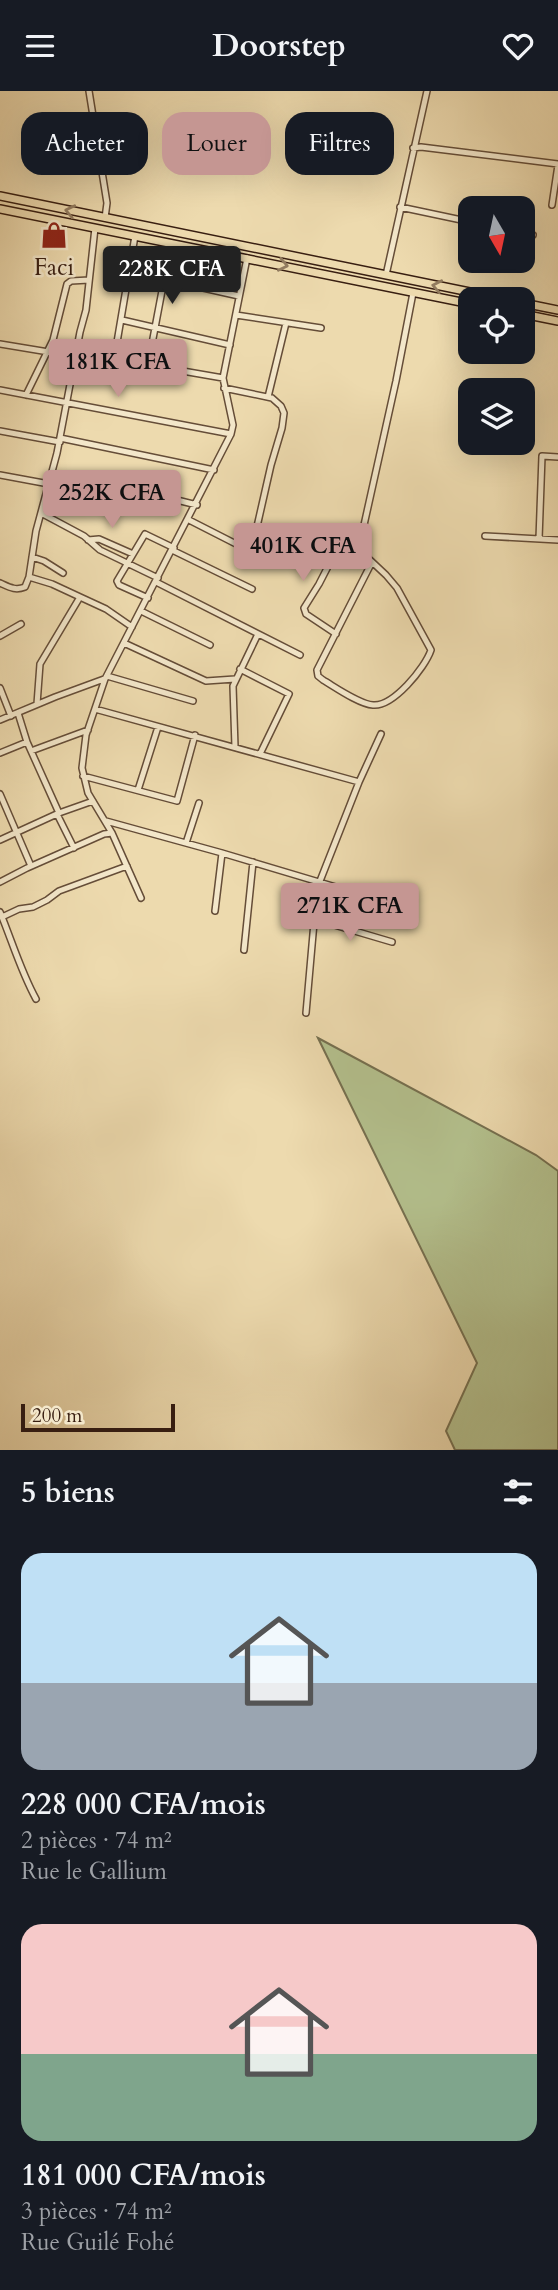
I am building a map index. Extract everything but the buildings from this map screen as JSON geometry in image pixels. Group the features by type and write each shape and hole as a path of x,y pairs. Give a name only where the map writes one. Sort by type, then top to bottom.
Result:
{"main road":[{"path":"0,196 458,290"},
{"path":"0,209 458,302"},
{"path":"535,305 558,310"},
{"path":"535,316 558,321"}],"street":[{"path":"89,91 107,203 105,218"},
{"path":"386,275 428,91"},
{"path":"413,148 421,146 558,164 552,205"},
{"path":"400,207 458,219"},
{"path":"0,583 20,589 25,587 29,577 36,531 60,440 86,310 95,228"},
{"path":"114,360 135,236"},
{"path":"148,365 171,243"},
{"path":"141,898 112,833 93,801 83,776 83,754 88,730 106,678 232,434 233,425 223,378 247,258"},
{"path":"163,279 239,296"},
{"path":"26,395 48,352 67,284 71,281 89,280"},
{"path":"353,542 364,525 413,293"},
{"path":"236,315 321,328"},
{"path":"122,320 230,345"},
{"path":"268,397 286,323"},
{"path":"0,344 223,378"},
{"path":"224,388 268,397 276,401 284,413 256,531"},
{"path":"0,390 232,434"},
{"path":"0,431 214,470"},
{"path":"539,539 542,456 558,457"},
{"path":"0,475 49,485 79,497"},
{"path":"76,475 197,505"},
{"path":"41,513 100,549 300,655"},
{"path":"189,520 242,547 247,564"},
{"path":"148,598 117,583 147,533 252,589"},
{"path":"485,535 558,540"},
{"path":"88,540 99,539 132,554"},
{"path":"336,634 306,614 304,608 339,545 346,541 353,542 386,575 405,601 430,647 430,654 404,691 377,705 371,705 318,676 317,670 336,634 372,562"},
{"path":"33,557 63,573"},
{"path":"29,577 52,584 106,609 132,628"},
{"path":"37,704 40,664 80,597"},
{"path":"141,611 210,645"},
{"path":"0,636 21,624"},
{"path":"235,747 233,686 258,634"},
{"path":"124,643 206,681 235,679"},
{"path":"240,669 289,694 260,754"},
{"path":"0,720 106,678 193,701"},
{"path":"0,688 11,716"},
{"path":"95,709 359,782"},
{"path":"18,713 27,742 74,848"},
{"path":"138,790 158,727"},
{"path":"31,751 88,730"},
{"path":"306,1013 320,881 381,734"},
{"path":"83,776 177,801 195,736"},
{"path":"0,753 27,742"},
{"path":"0,794 31,866"},
{"path":"0,840 58,813 93,801"},
{"path":"186,843 199,803"},
{"path":"106,821 406,908"},
{"path":"0,882 104,834 112,833"},
{"path":"215,911 222,853"},
{"path":"244,950 253,862"},
{"path":"36,999 1,915 33,907 59,891 127,866"},
{"path":"314,919 392,942"}],"green space":[{"path":"318,1038 536,1155 558,1171 558,1450 455,1450 446,1431 477,1363"}],"place":[{"name":"Faci","path":"54,235"}]}
